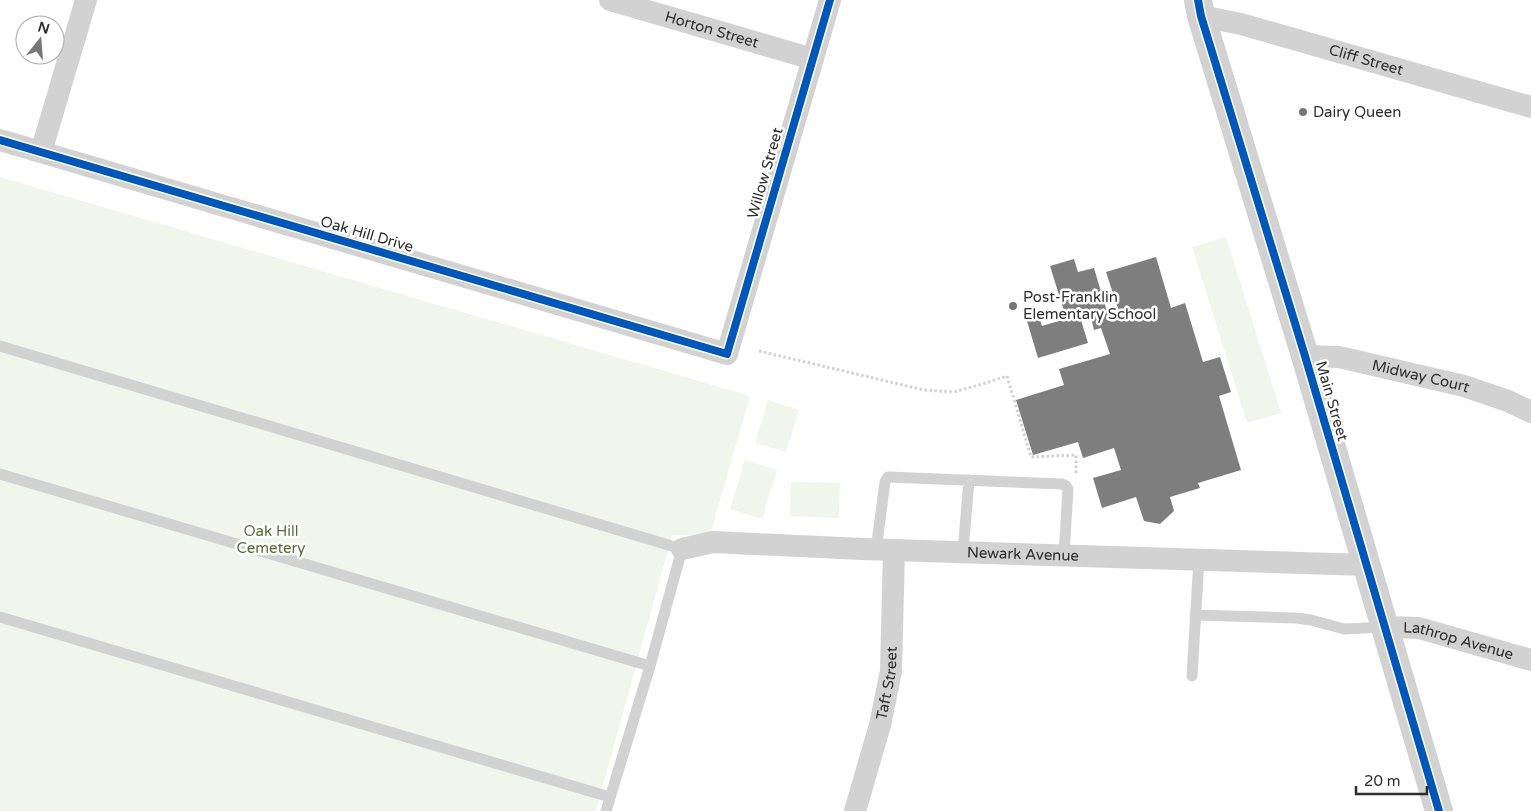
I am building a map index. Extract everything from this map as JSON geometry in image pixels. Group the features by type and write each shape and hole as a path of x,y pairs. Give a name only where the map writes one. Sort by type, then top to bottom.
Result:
{"street":[{"path":"41,152 86,0"},
{"name":"Horton Street","path":"610,0 813,59"},
{"name":"Willow Street","path":"727,354 830,0"},
{"name":"Cliff Street","path":"1200,8 1244,25 1531,107"},
{"name":"Main Street","path":"1200,8 1438,811"},
{"name":"Oak Hill Drive","path":"0,140 727,354"},
{"name":"Midway Court","path":"1304,356 1339,356 1464,386 1508,401 1531,412"},
{"name":"Newark Avenue","path":"682,549 713,542 885,550 1366,565"},
{"name":"Taft Street","path":"855,811 880,724 891,672 885,550"},
{"name":"Lathrop Avenue","path":"1385,627 1419,628 1531,660"}],"lane":[{"path":"0,346 682,549 650,666 606,811"},
{"path":"0,474 650,666"},
{"path":"885,550 885,482 888,477 1062,484 1068,489 1064,555"},
{"path":"962,552 968,480"},
{"path":"1192,676 1199,560"},
{"path":"1195,615 1296,618 1344,628 1385,627"},
{"path":"0,617 610,797"}],"path":[{"path":"759,351 924,390 954,392 1007,376 1030,457 1076,455 1076,474"}],"green space":[{"name":"Oak Hill Cemetery","path":"0,177 750,396 710,535 672,535 596,811 0,811"},
{"path":"1226,237 1281,413 1247,423 1192,247"},
{"path":"768,400 799,410 786,452 755,443"},
{"path":"745,460 777,470 762,519 730,509"},
{"path":"791,482 840,483 839,518 790,516"}],"building":[{"path":"1156,257 1171,308 1185,303 1203,362 1220,357 1231,392 1219,396 1241,470 1198,483 1200,488 1170,497 1174,511 1160,524 1144,521 1136,497 1102,508 1093,478 1121,470 1114,448 1083,458 1078,442 1033,455 1016,400 1064,385 1059,369 1110,354 1101,328 1094,330 1090,314 1080,317 1088,343 1038,358 1027,321 1039,317 1042,326 1062,320 1058,313 1064,311 1050,266 1074,259 1078,272 1094,268 1108,315 1119,312 1106,272"}],"cycle path":[{"path":"0,140 727,354 830,0"},
{"path":"1198,0 1201,16 1305,356 1439,811"}],"place":[{"name":"Dairy Queen","path":"1303,112"},
{"name":"Post-Franklin Elementary School","path":"1013,306"}]}
